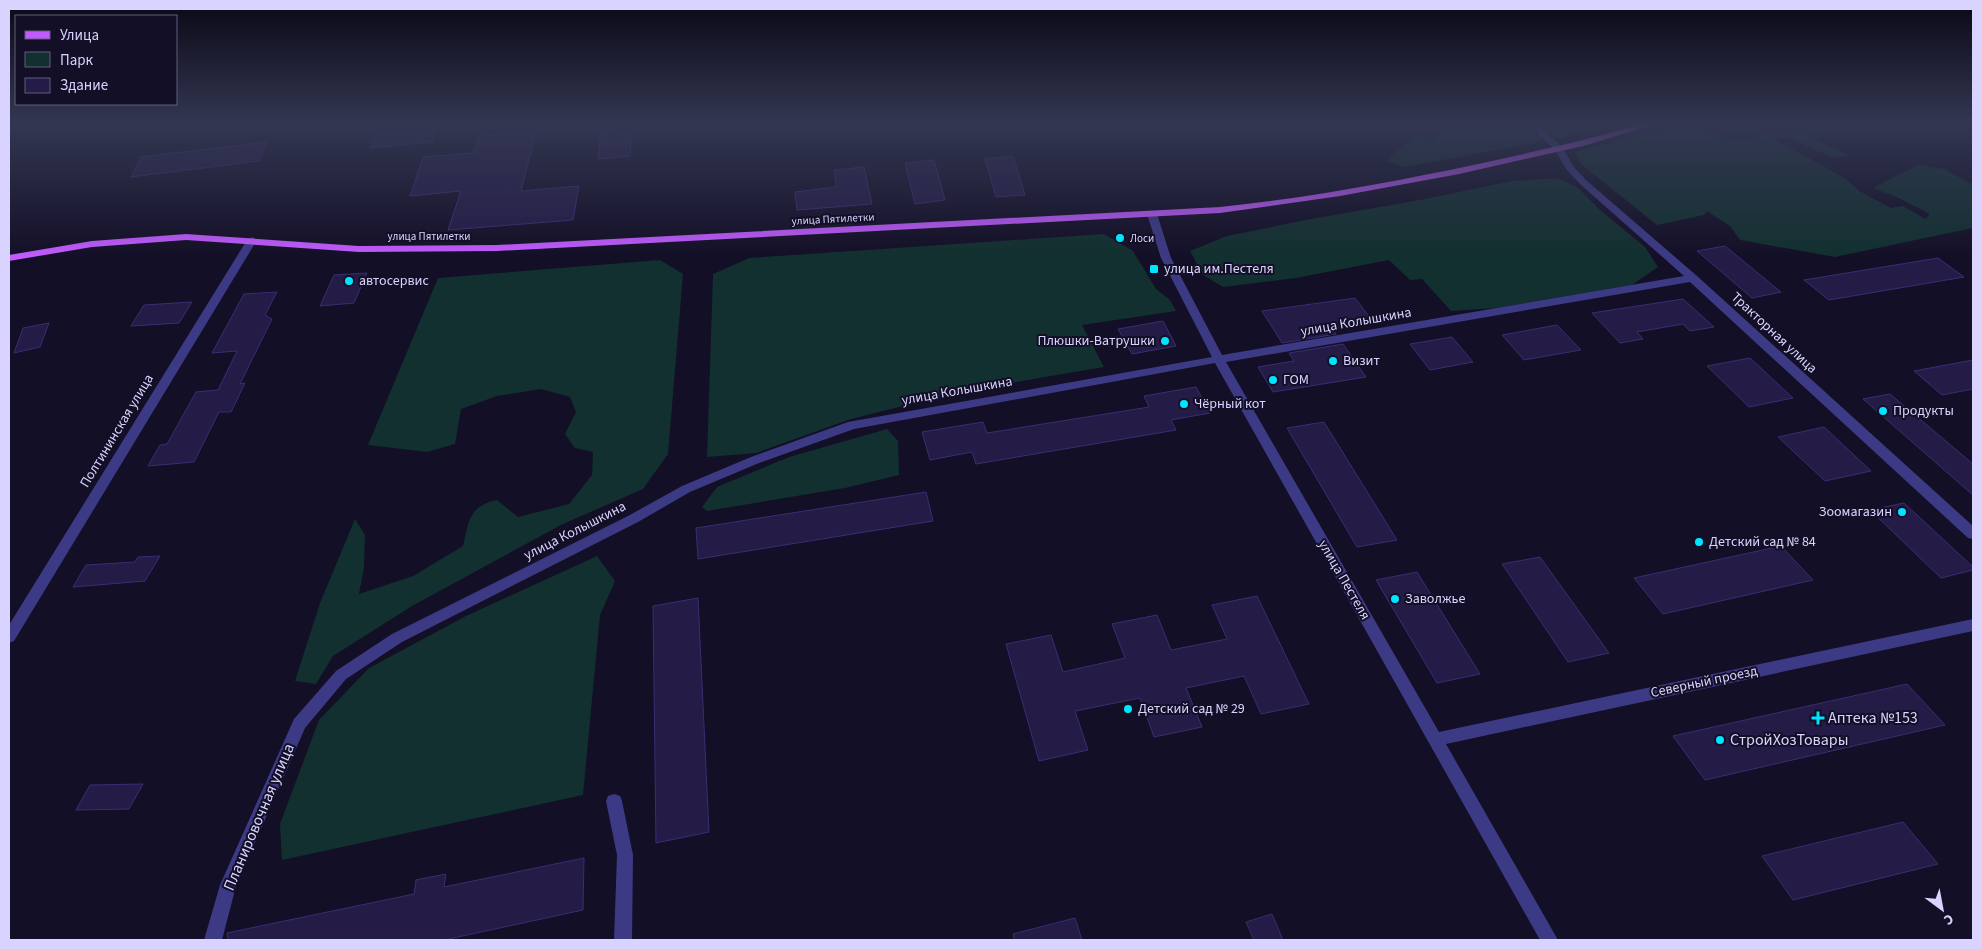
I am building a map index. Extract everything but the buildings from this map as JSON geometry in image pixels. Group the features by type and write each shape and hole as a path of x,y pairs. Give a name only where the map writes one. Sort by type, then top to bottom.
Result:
{"main road":[{"name":"улица Пятилетки","path":"9,258 92,244 186,237 359,248 497,248 1152,214 1252,206 1319,198 1468,168"}],"street":[{"name":"Тракторная улица","path":"1570,168 1973,534"},
{"name":"улица Пестеля","path":"1152,214 1166,258 1218,359 1549,940"},
{"name":"Полтининская улица","path":"9,637 252,240"},
{"name":"улица Колышкина","path":"299,724 341,676 397,638 633,519 686,490 755,460 852,425 1218,359 1693,278"},
{"name":"Северный проезд","path":"1435,740 1973,625"},
{"name":"Планировочная улица","path":"214,940 228,885 299,724"},
{"path":"614,801 625,855 623,940"}],"green space":[{"path":"1586,168 1827,168 1846,179 1859,191 1891,208 1903,206 1925,219 1930,214 1895,196 1873,188 1912,168 1944,169 1970,183 1973,187 1973,228 1835,257 1740,240 1730,226 1707,211 1704,215 1657,225"},
{"path":"1558,178 1577,187 1600,210 1645,247 1658,267 1632,285 1496,308 1451,311 1422,279 1410,280 1389,260 1296,278 1223,287 1203,275 1190,251 1227,236 1311,219 1420,200 1512,181"},
{"path":"1104,234 1133,251 1156,289 1170,300 1176,311 1082,325 1104,367 963,391 851,419 756,453 707,457 713,274 749,258"},
{"path":"660,260 683,274 668,454 643,489 561,525 412,606 333,656 316,684 295,681 320,603 355,519 365,535 364,568 359,594 413,576 463,546 469,522 476,510 481,506 497,500 518,517 569,504 592,475 593,452 575,448 565,434 576,412 570,397 541,389 497,396 461,409 455,444 427,452 368,445 438,278"},
{"path":"887,429 898,441 899,475 845,488 707,511 702,507 717,487 789,457"},
{"path":"597,556 615,581 600,615 583,795 282,860 280,824 319,720 369,668 466,616"}],"place":[{"name":"Лоси","path":"1120,238"},
{"name":"улица им.Пестеля","path":"1154,269"},
{"name":"автосервис","path":"349,281"},
{"name":"Плюшки-Ватрушки","path":"1165,341"},
{"name":"Визит","path":"1333,361"},
{"name":"ГОМ","path":"1273,380"},
{"name":"Чёрный кот","path":"1184,404"},
{"name":"Продукты","path":"1883,411"},
{"name":"Зоомагазин","path":"1902,512"},
{"name":"Детский сад № 84","path":"1699,542"},
{"name":"Заволжье","path":"1395,599"},
{"name":"Детский сад № 29","path":"1128,709"},
{"name":"Аптека №153","path":"1818,718"},
{"name":"СтройХозТовары","path":"1720,740"}]}
